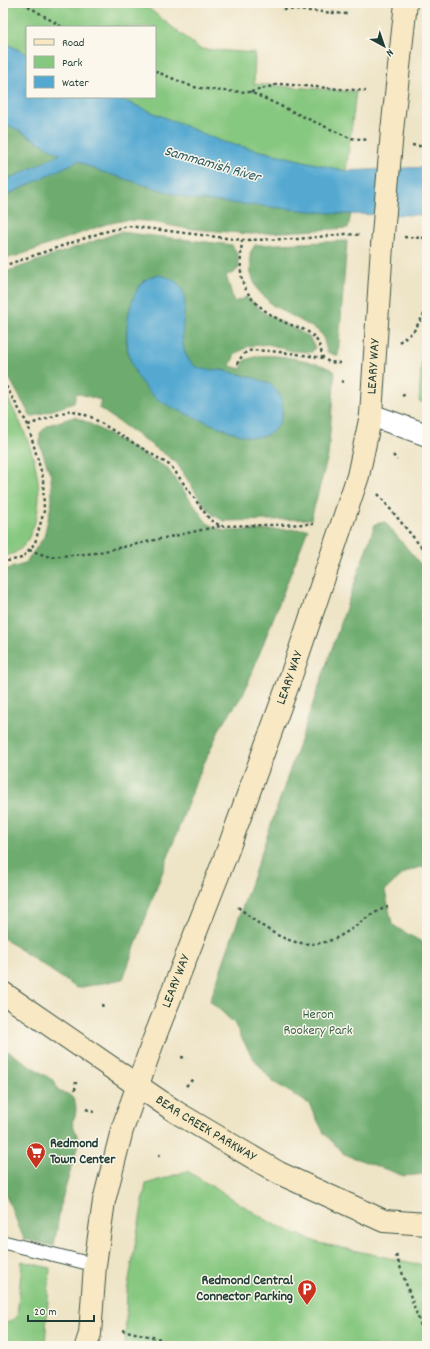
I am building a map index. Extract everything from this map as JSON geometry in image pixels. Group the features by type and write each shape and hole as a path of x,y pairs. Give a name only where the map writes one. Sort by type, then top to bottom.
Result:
{"street":[{"name":"LEARY WAY","path":"90,1342 95,1265 104,1201 113,1163 137,1084 226,855 294,668 358,476 371,415 390,138 406,3"},
{"path":"371,415 427,435"},
{"name":"BEAR CREEK PARKWAY","path":"3,993 176,1112 279,1173 384,1221 427,1224"}],"lane":[{"path":"3,1242 95,1265"}],"path":[{"path":"23,3 60,26"},
{"path":"285,3 284,9 348,14"},
{"path":"156,71 193,87 222,91 250,92 279,84 366,91"},
{"path":"250,92 350,138 390,138 427,147"},
{"path":"3,266 100,233 128,226 242,240 298,239 345,234 382,239 427,238"},
{"path":"242,240 240,265 243,283 251,297 269,313 283,322 309,333 315,338 320,346 323,358"},
{"path":"399,342 413,332 427,310"},
{"path":"237,364 243,354 249,351 260,350 323,358 329,362 342,363"},
{"path":"3,380 28,425 43,478 44,511 35,543 22,558 3,562"},
{"path":"402,396 406,394"},
{"path":"28,425 71,410 91,417 172,466 210,520 221,526"},
{"path":"394,455 397,460"},
{"path":"378,494 427,554"},
{"path":"29,550 50,557 95,552 221,526 314,524"},
{"path":"238,907 268,931 304,944 320,944 340,936 380,910 388,907"},
{"path":"181,1056 187,1058"},
{"path":"186,1086 193,1079"},
{"path":"75,1090 76,1082"},
{"path":"86,1109 94,1112"},
{"path":"396,1255 427,1343"},
{"path":"122,1330 162,1339 168,1346"}],"green space":[{"path":"3,3 142,3 200,49 255,53 254,84 356,92 346,171 223,142 118,98 156,98 156,26 26,26 26,54 3,42"},
{"path":"3,120 341,214 351,214 348,228 250,234 184,228 146,221 126,220 106,224 17,256 3,259 3,197 77,161 61,154 3,182"},
{"path":"120,232 232,245 237,253 239,268 234,273 226,275 234,302 247,297 264,313 308,336 315,347 312,352 292,351 268,344 249,346 235,354 230,366 241,369 245,360 267,355 288,357 311,362 335,372 328,456 311,519 224,521 213,515 202,502 176,462 99,408 101,400 76,393 74,403 31,417 3,367 3,273","holes":["185,303 182,332 183,342 185,352 195,367 212,371 223,370 250,377 187,413 171,407 135,373 127,350 126,330"]},
{"path":"347,241 338,356 327,352 323,336 317,330 271,304 257,289 251,274 250,253 255,245"},
{"path":"427,337 427,404 419,401 423,343"},
{"path":"3,390 21,424 28,442 38,480 39,498 36,517 28,539 20,550 3,556"},
{"path":"74,417 87,422 167,468 207,523 224,531 308,529 244,693 221,726 196,781 123,979 77,988 3,938 3,570 25,564 44,537 52,501 51,476 40,445 40,433 48,425"},
{"name":"Heron Rookery Park","path":"385,522 427,572 427,867 420,867 409,871 385,891 392,924 427,946 427,1169 424,1174 404,1176 344,1154 324,1133 309,1104 272,1081 251,1055 234,1023 210,1001 375,524"},
{"name":"Redmond Town Center","path":"3,1048 54,1081 59,1092 69,1095 75,1102 76,1112 72,1122 79,1141 61,1203 54,1246 24,1239 3,1188"},
{"path":"187,1171 273,1224 319,1243 427,1266 427,1346 125,1346 127,1291 146,1184"},
{"path":"22,1261 50,1268 45,1346 3,1346 3,1325 17,1317"}],"water":[{"name":"Sammamish River","path":"3,42 26,54 26,98 118,98 223,142 346,171 427,167 427,215 341,214 190,199 96,170 78,161 3,197 3,182 60,154 3,122"},
{"path":"159,275 173,280 181,288 184,298 182,335 184,348 189,360 193,364 201,368 220,370 255,378 271,385 276,391 282,404 282,412 278,426 273,431 261,437 249,437 238,434 206,422 162,402 146,389 133,368 129,356 127,343 128,318 133,299 140,285 148,278"}],"place":[{"name":"Redmond Town Center","path":"36,1169"},
{"name":"Redmond Central Connector Parking","path":"307,1306"}]}
